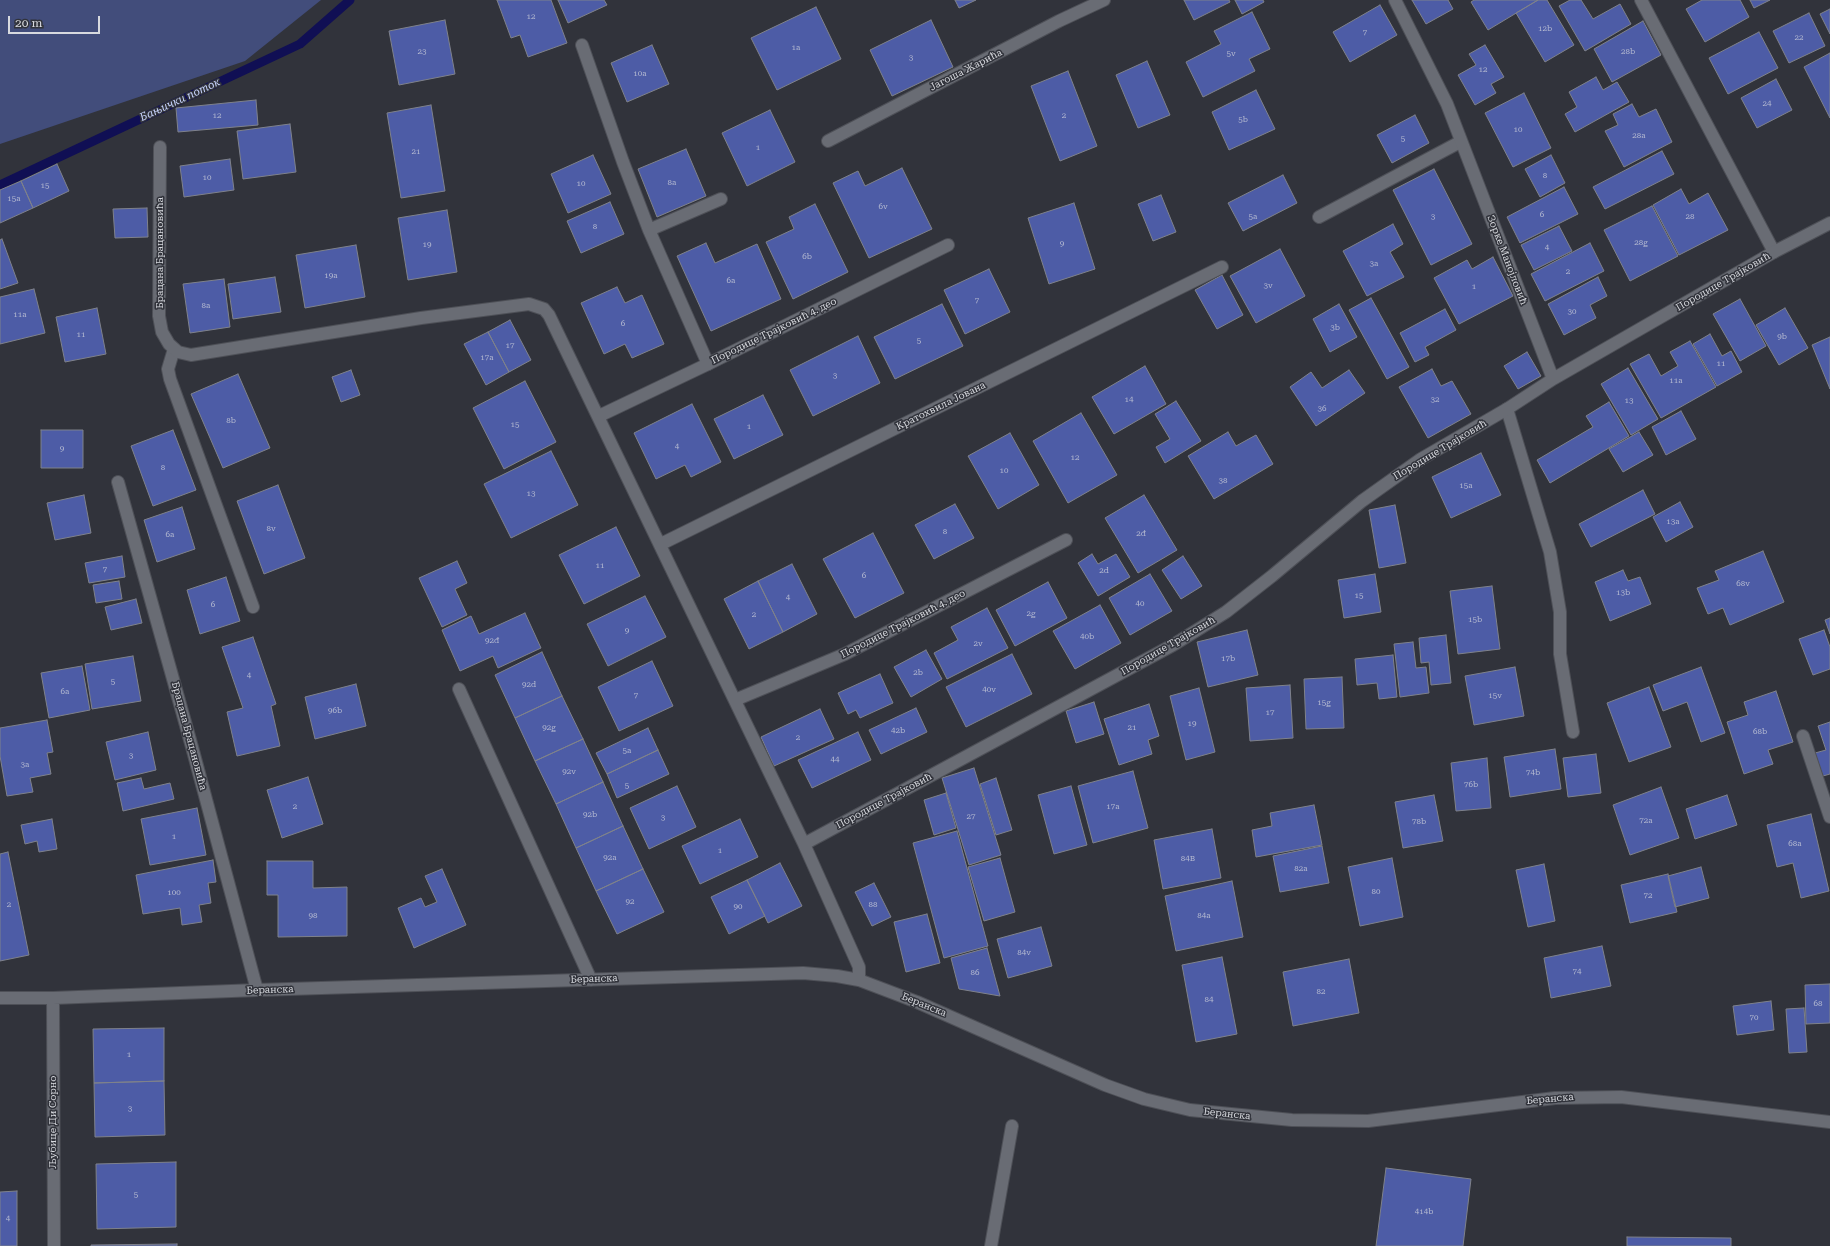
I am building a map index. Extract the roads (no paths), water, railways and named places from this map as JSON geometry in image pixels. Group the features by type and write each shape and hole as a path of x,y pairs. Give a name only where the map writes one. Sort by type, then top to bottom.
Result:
{"street":[{"name":"Јагоша Жарића","path":"828,141 1059,21 1104,0"},
{"name":"Зорке Манојловић","path":"1395,0 1433,73 1447,104 1460,142 1553,379"},
{"name":"Породице Трајковић","path":"1641,0 1774,252"},
{"path":"582,45 623,162 649,230 708,364"},
{"path":"1319,217 1460,142"},
{"name":"Брацана Брацановића","path":"160,147 160,316 162,332 169,344 176,350"},
{"path":"649,230 721,200"},
{"name":"Породице Трајковић","path":"804,844 1173,645 1232,608 1362,501 1421,459 1507,409 1553,379 1774,252 1830,223"},
{"name":"Породице Трајковић 4. део","path":"599,416 708,364 948,245"},
{"name":"Кратохвила Јована","path":"661,544 1222,267"},
{"path":"253,607 170,379 168,369 176,350 191,355 421,318 529,304 544,309 554,322 804,844 859,967 859,980"},
{"path":"1507,409 1550,552 1560,612 1560,654 1574,732"},
{"name":"Брацана Брацановића","path":"118,482 192,747 257,990"},
{"name":"Породице Трајковић 4. део","path":"735,700 845,654 1066,540"},
{"path":"459,689 591,980"},
{"path":"1803,736 1830,817"},
{"name":"Беранска","path":"0,998 53,998 803,973 837,976 859,980 931,1008 1105,1085 1144,1099 1190,1110 1292,1120 1368,1121 1555,1098 1620,1097 1830,1122"},
{"name":"Љубице Ди Сорно","path":"53,998 54,1246"},
{"path":"991,1246 1012,1126"}],"waterway":[{"name":"Бањички поток","path":"0,185 300,44 350,0"}]}
